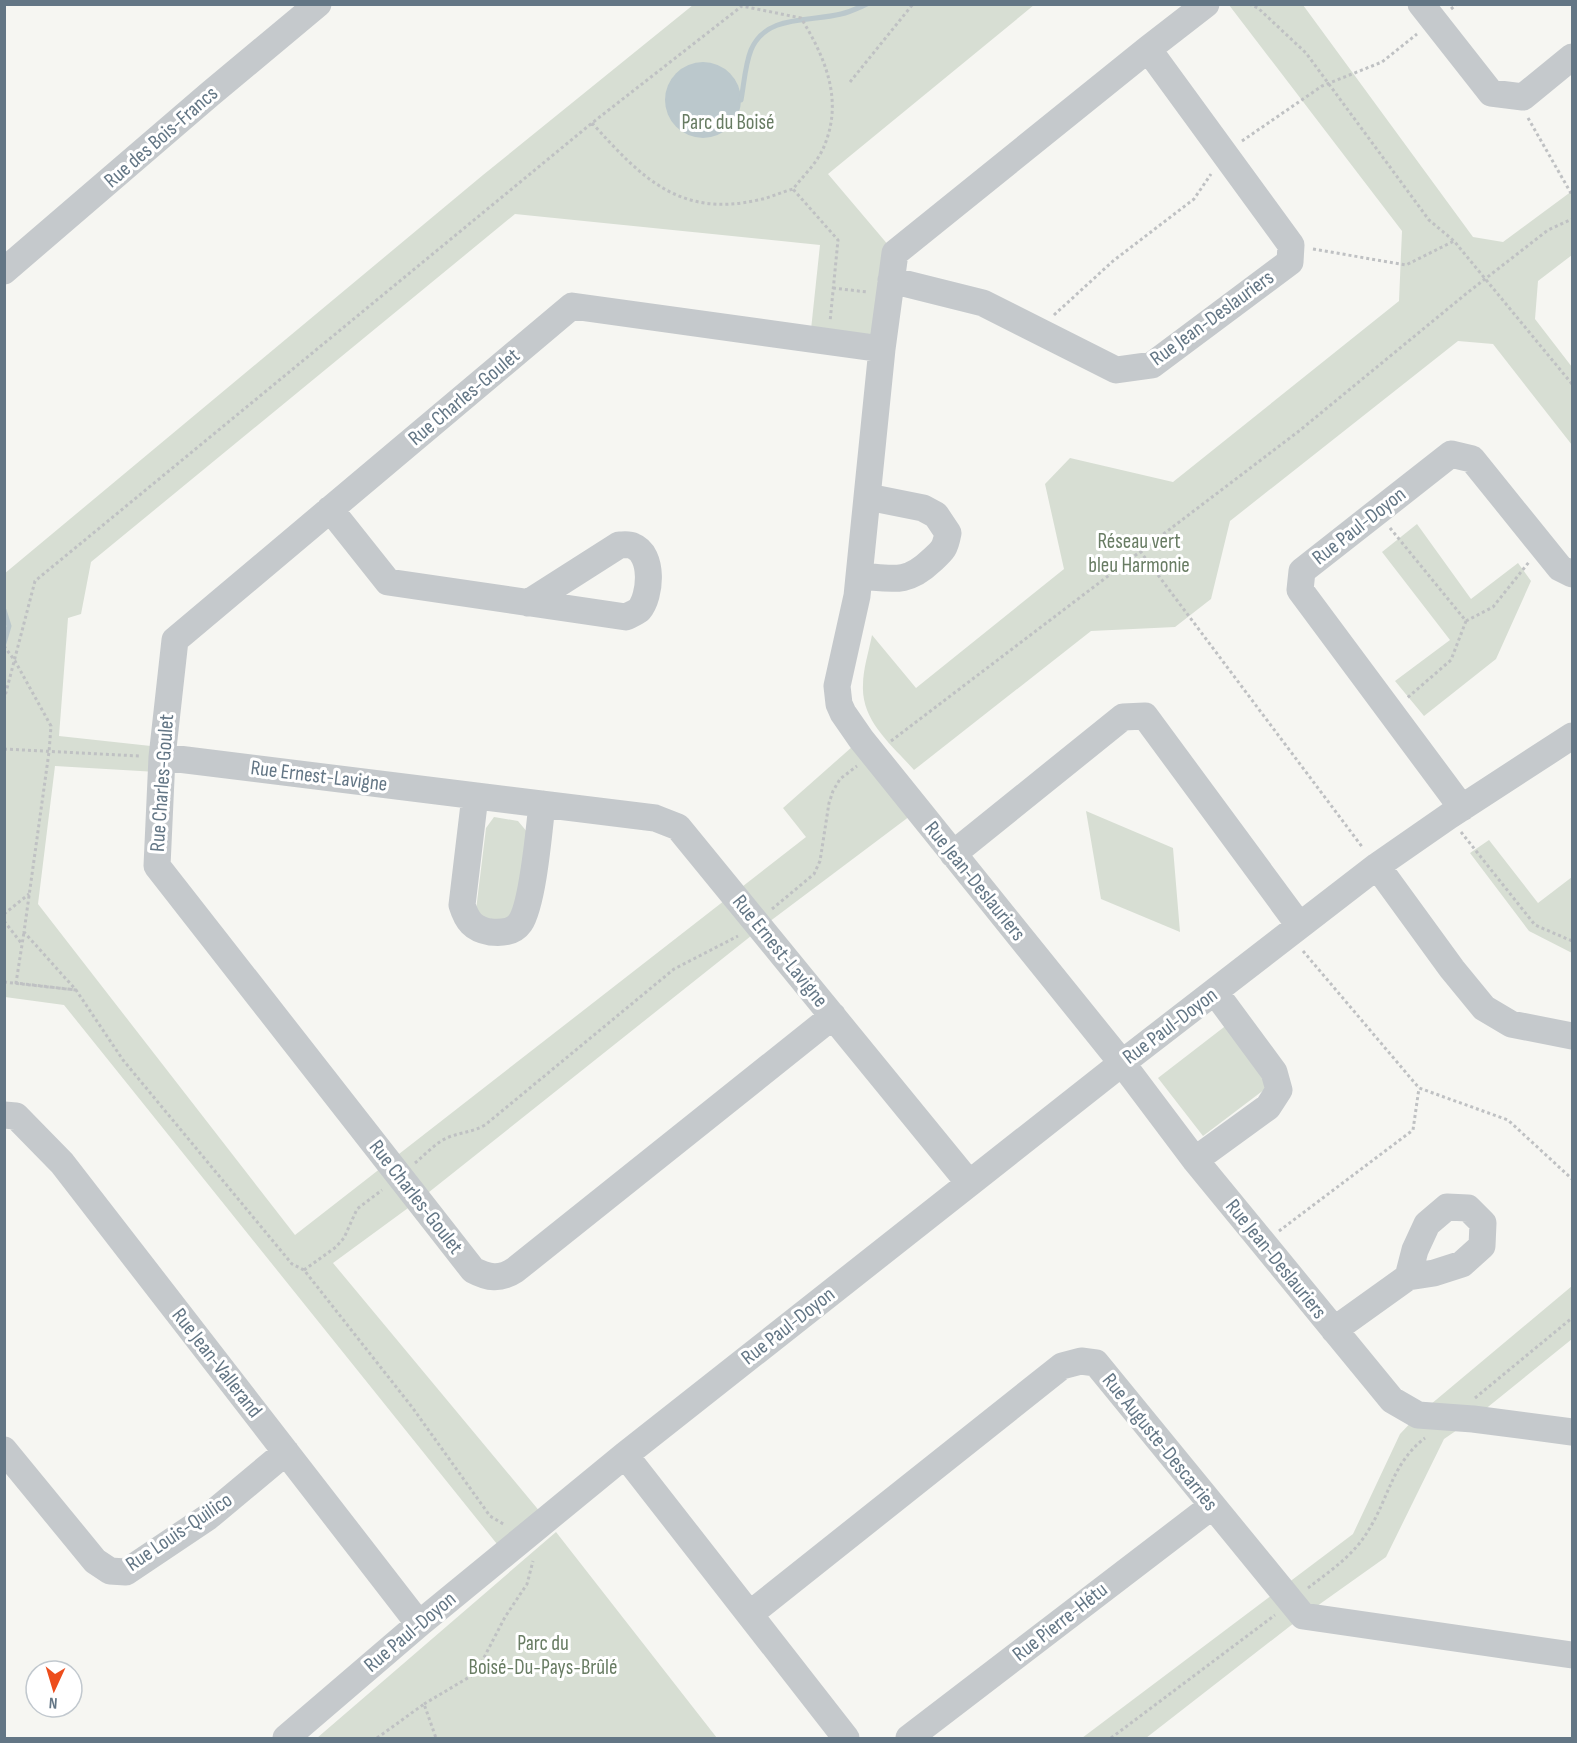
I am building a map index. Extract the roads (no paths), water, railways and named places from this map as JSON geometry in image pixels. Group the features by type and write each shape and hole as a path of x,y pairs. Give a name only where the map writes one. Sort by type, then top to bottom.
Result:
{"street":[{"name":"Rue des Bois-Francs","path":"4,271 318,4"},
{"name":"Rue Jean-Deslauriers","path":"1206,4 895,253 882,349 859,576 837,695 838,704 848,722 1122,1063 1195,1160 1392,1400 1418,1415 1572,1432"},
{"path":"1428,12 1491,93 1523,97 1572,57"},
{"name":"Rue Jean-Deslauriers","path":"890,287 983,303 1116,370 1152,366 1290,262 1291,244 1148,49"},
{"name":"Rue Charles-Goulet","path":"833,1016 507,1275 484,1276 473,1270 157,866 162,757 175,640 572,306 882,349"},
{"name":"Rue Paul-Doyon","path":"1456,812 1391,712 1300,590 1302,571 1451,454 1472,459 1560,568 1572,574"},
{"path":"859,576 899,579 918,573 945,548 948,533 936,515 923,508 868,497"},
{"path":"330,509 388,582 528,603"},
{"path":"953,854 1123,717 1145,716 1294,930"},
{"name":"Rue Paul-Doyon","path":"286,1738 419,1624 625,1455 1122,1063 1377,866 1572,736"},
{"name":"Rue Ernest-Lavigne","path":"162,757 655,818 678,826 969,1183"},
{"path":"475,796 462,905 474,927 490,932 508,932 519,925 528,908 542,804"},
{"path":"1377,866 1452,969 1484,1008 1511,1024 1572,1036"},
{"path":"1195,1160 1268,1107 1279,1090 1274,1072 1215,992"},
{"name":"Rue Jean-Vallerand","path":"4,1115 16,1116 62,1163 419,1624"},
{"name":"Rue Jean-Deslauriers","path":"1334,1330 1408,1278"},
{"name":"Rue Auguste-Descarries","path":"750,1614 1062,1366 1080,1362 1096,1364 1303,1616 1572,1656"},
{"name":"Rue Louis-Quilico","path":"4,1450 95,1561 110,1571 126,1572 208,1517 286,1452"},
{"path":"625,1455 846,1738"},
{"name":"Rue Pierre-Hétu","path":"909,1738 1212,1506"}],"waterway":[{"path":"741,100 751,50 758,38 767,30 790,22 844,13 867,4"},
{"path":"4,610 9,626 4,643"}],"park label":[{"name":"Parc du Boisé","path":"728,122"},
{"name":"Réseau vert bleu Harmonie","path":"1139,553"},
{"name":"Parc du Boisé-Du-Pays-Brûlé","path":"543,1655"}]}
